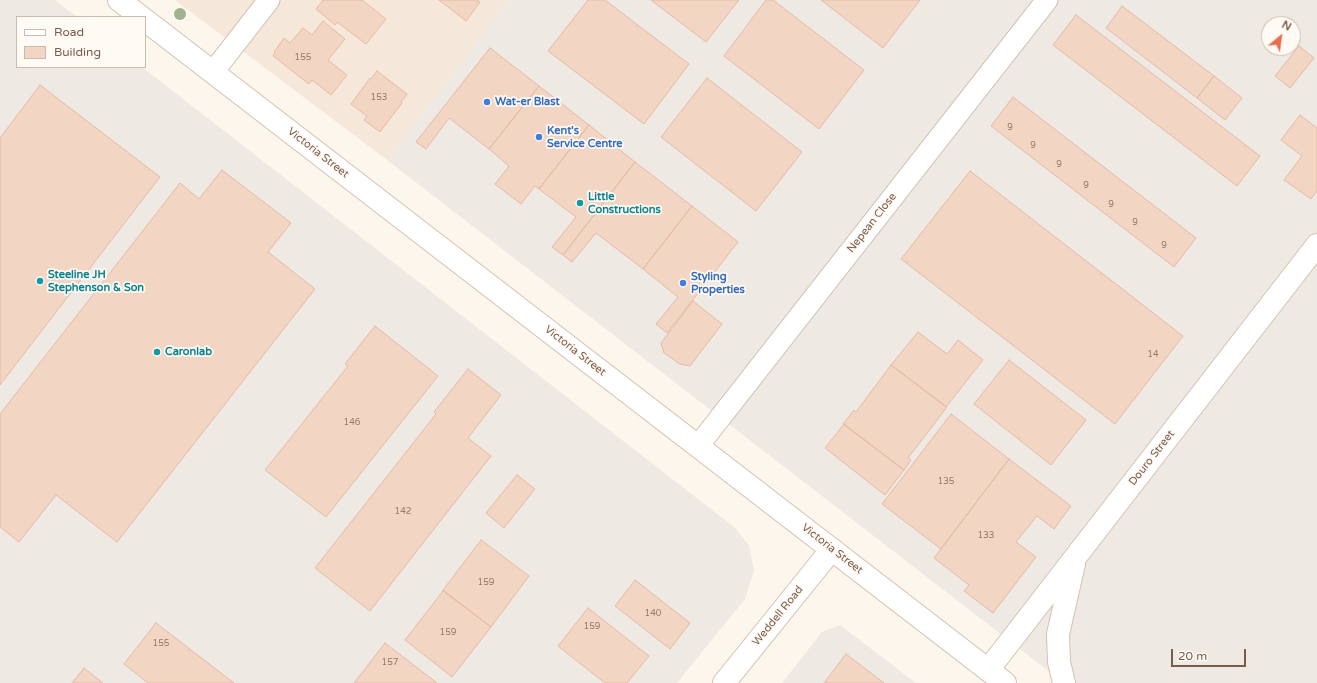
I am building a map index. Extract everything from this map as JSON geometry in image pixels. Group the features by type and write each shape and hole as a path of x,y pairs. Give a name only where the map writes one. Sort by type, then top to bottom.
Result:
{"street":[{"path":"119,0 140,16"},
{"path":"213,72 269,0"},
{"name":"Nepean Close","path":"698,446 1047,0"},
{"name":"Victoria Street","path":"146,21 996,677"},
{"name":"Douro Street","path":"996,677 1076,557 1317,245"},
{"name":"Weddell Road","path":"724,683 832,549"},
{"path":"1064,683 1059,662 1058,634 1076,557"}],"shaded area":[{"path":"0,0 55,0 76,16 16,16 16,68 143,68 734,527 749,545 754,571 745,599 677,683 0,683"},
{"path":"175,0 510,0 387,160"},
{"path":"510,0 1317,0 1317,683 1064,683 387,160"},
{"path":"840,625 916,683 782,683 822,632"}],"building":[{"path":"323,0 362,0 386,19 366,44 337,22 335,25 316,9"},
{"path":"439,0 477,0 480,2 466,21"},
{"path":"588,0 605,0 689,64 644,124 548,51"},
{"path":"651,0 739,0 706,42"},
{"path":"766,0 773,0 864,70 819,129 724,56"},
{"path":"821,0 920,0 883,48"},
{"path":"1122,6 1214,76 1197,98 1106,28"},
{"path":"1076,15 1260,156 1237,186 1053,45"},
{"path":"323,21 345,39 328,60 347,75 331,95 312,80 309,84 273,56 275,53 274,52 284,38 290,43 303,28 312,35"},
{"name":"Wat-er Blast","path":"490,48 539,86 489,149 449,118 426,149 416,142"},
{"path":"1301,48 1314,58 1290,88 1275,76 1291,56 1301,56"},
{"path":"377,71 407,94 380,132 364,120 367,116 351,104"},
{"path":"1214,76 1242,98 1225,120 1197,98"},
{"path":"707,78 802,152 756,211 661,137"},
{"name":"Steeline JH Stephenson & Son","path":"40,85 160,177 0,385 0,138"},
{"name":"Kent's Service Centre","path":"539,86 589,125 539,189 535,186 521,204 495,184 509,166 489,149"},
{"path":"1013,97 1196,238 1174,267 991,126"},
{"path":"1300,115 1317,128 1317,191 1311,199 1284,180 1302,156 1281,140"},
{"name":"Little Constructions","path":"589,125 635,162 563,255 552,247 576,217 539,189"},
{"path":"635,162 692,206 643,269 596,233 572,262 563,255"},
{"name":"Caronlab","path":"222,170 291,223 268,252 315,289 117,542 56,495 19,542 0,527 0,414 180,183 199,199"},
{"path":"970,171 1183,336 1115,424 901,259"},
{"name":"Styling Properties","path":"692,206 738,242 667,333 656,324 678,297 643,269"},
{"path":"693,301 722,324 690,366 680,364 664,353 661,343"},
{"path":"375,326 438,376 326,517 265,470 348,366 345,364"},
{"path":"918,332 947,354 958,340 983,360 946,407 891,365"},
{"path":"1009,360 1086,420 1051,465 974,404"},
{"path":"891,365 947,407 908,458 911,460 904,470 843,424 854,410 856,412"},
{"path":"468,369 501,395 468,438 491,456 370,611 315,568 436,414 434,412"},
{"path":"951,414 1009,459 941,549 882,504"},
{"path":"844,424 904,470 885,495 825,448"},
{"path":"1009,459 1071,506 1054,529 1037,516 1016,542 1036,557 993,613 964,591 969,585 934,558"},
{"path":"517,475 535,489 504,528 486,513"},
{"path":"481,540 529,576 491,627 443,590"},
{"path":"635,580 690,623 670,649 615,606"},
{"path":"443,591 491,627 452,677 405,640"},
{"path":"588,608 649,656 627,683 605,683 558,646"},
{"path":"156,623 234,683 148,683 124,664"},
{"path":"385,643 437,683 354,683"},
{"path":"846,654 884,683 824,683"},
{"path":"84,668 103,683 72,683"}],"place":[{"name":"Wat-er Blast","path":"487,102"},
{"name":"Kent's Service Centre","path":"539,137"},
{"name":"Little Constructions","path":"580,203"},
{"name":"Steeline JH Stephenson & Son","path":"40,281"},
{"name":"Styling Properties","path":"683,283"},
{"name":"Caronlab","path":"157,352"}]}
